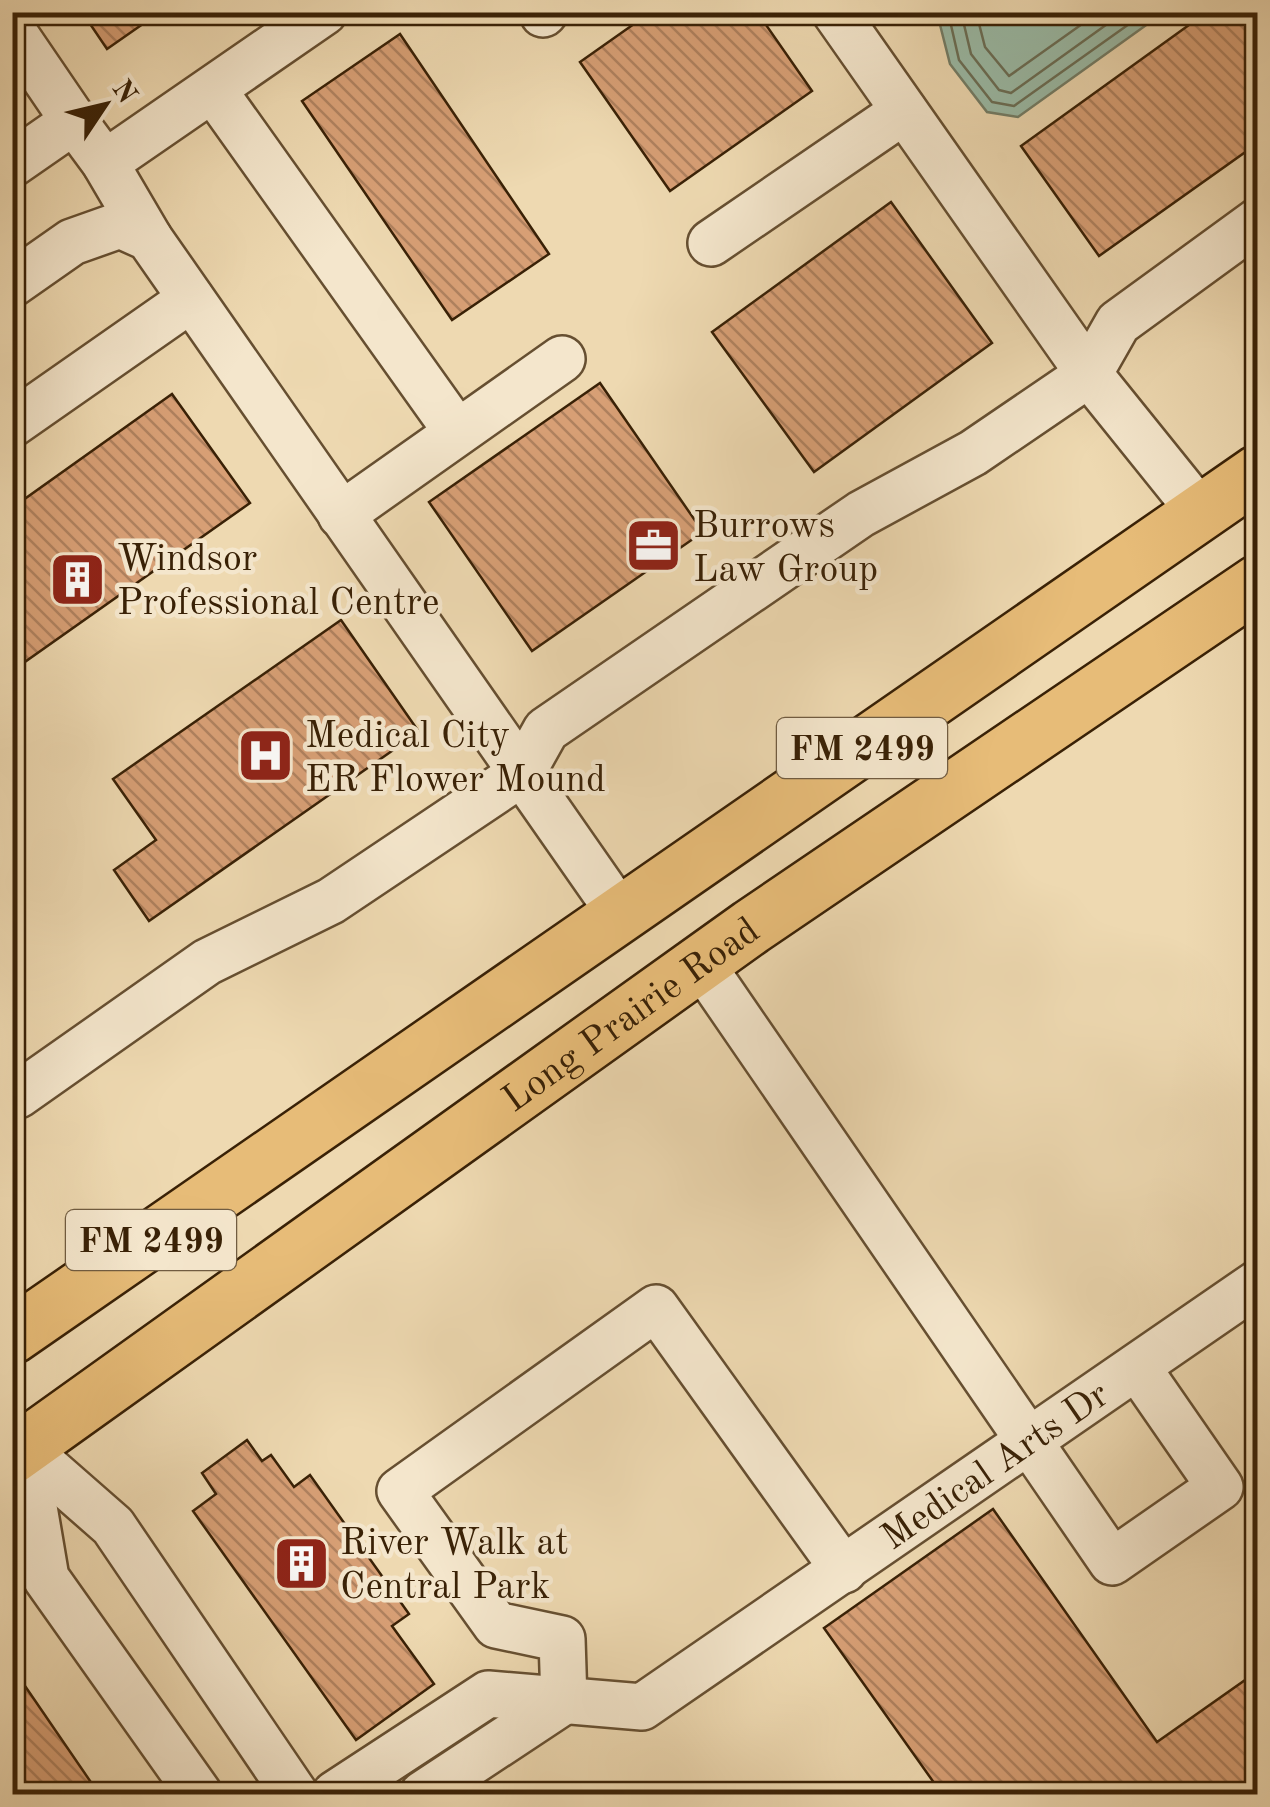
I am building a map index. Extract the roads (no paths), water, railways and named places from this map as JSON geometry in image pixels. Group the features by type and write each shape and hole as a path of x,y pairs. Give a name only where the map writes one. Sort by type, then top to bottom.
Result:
{"main road":[{"name":"FM 2499","path":"12,1336 1258,472"},
{"name":"Long Prairie Road","path":"16,1445 700,962 1258,583"}],"street":[{"path":"106,163 324,12"},
{"path":"835,12 1089,374 1201,513"},
{"path":"12,30 106,163 148,238 621,915"},
{"path":"214,90 457,432"},
{"path":"710,243 904,111"},
{"path":"12,164 74,121"},
{"path":"12,1096 206,962 331,901 522,773 546,730 861,514 973,453 1089,374 1118,324 1258,221"},
{"path":"12,284 72,242 120,225 148,238"},
{"path":"12,424 192,299"},
{"path":"342,515 562,358"},
{"path":"700,962 1112,1562 1220,1486 1137,1367"},
{"name":"Medical Arts Dr","path":"488,1694 642,1707 1258,1284"},
{"path":"336,1794 488,1694 496,1625 400,1490 656,1308 844,1570"},
{"path":"16,1445 46,1578 199,1794"},
{"path":"16,1445 113,1526 295,1794"},
{"path":"423,1794 564,1701 562,1639 496,1625"}],"water":[{"path":"937,13 1163,13 1018,117 987,112 950,64"}],"place":[{"name":"Burrows Law Group","path":"654,546"},
{"name":"Windsor Professional Centre","path":"78,579"},
{"name":"Medical City ER Flower Mound","path":"266,756"},
{"name":"River Walk at Central Park","path":"301,1563"}]}
